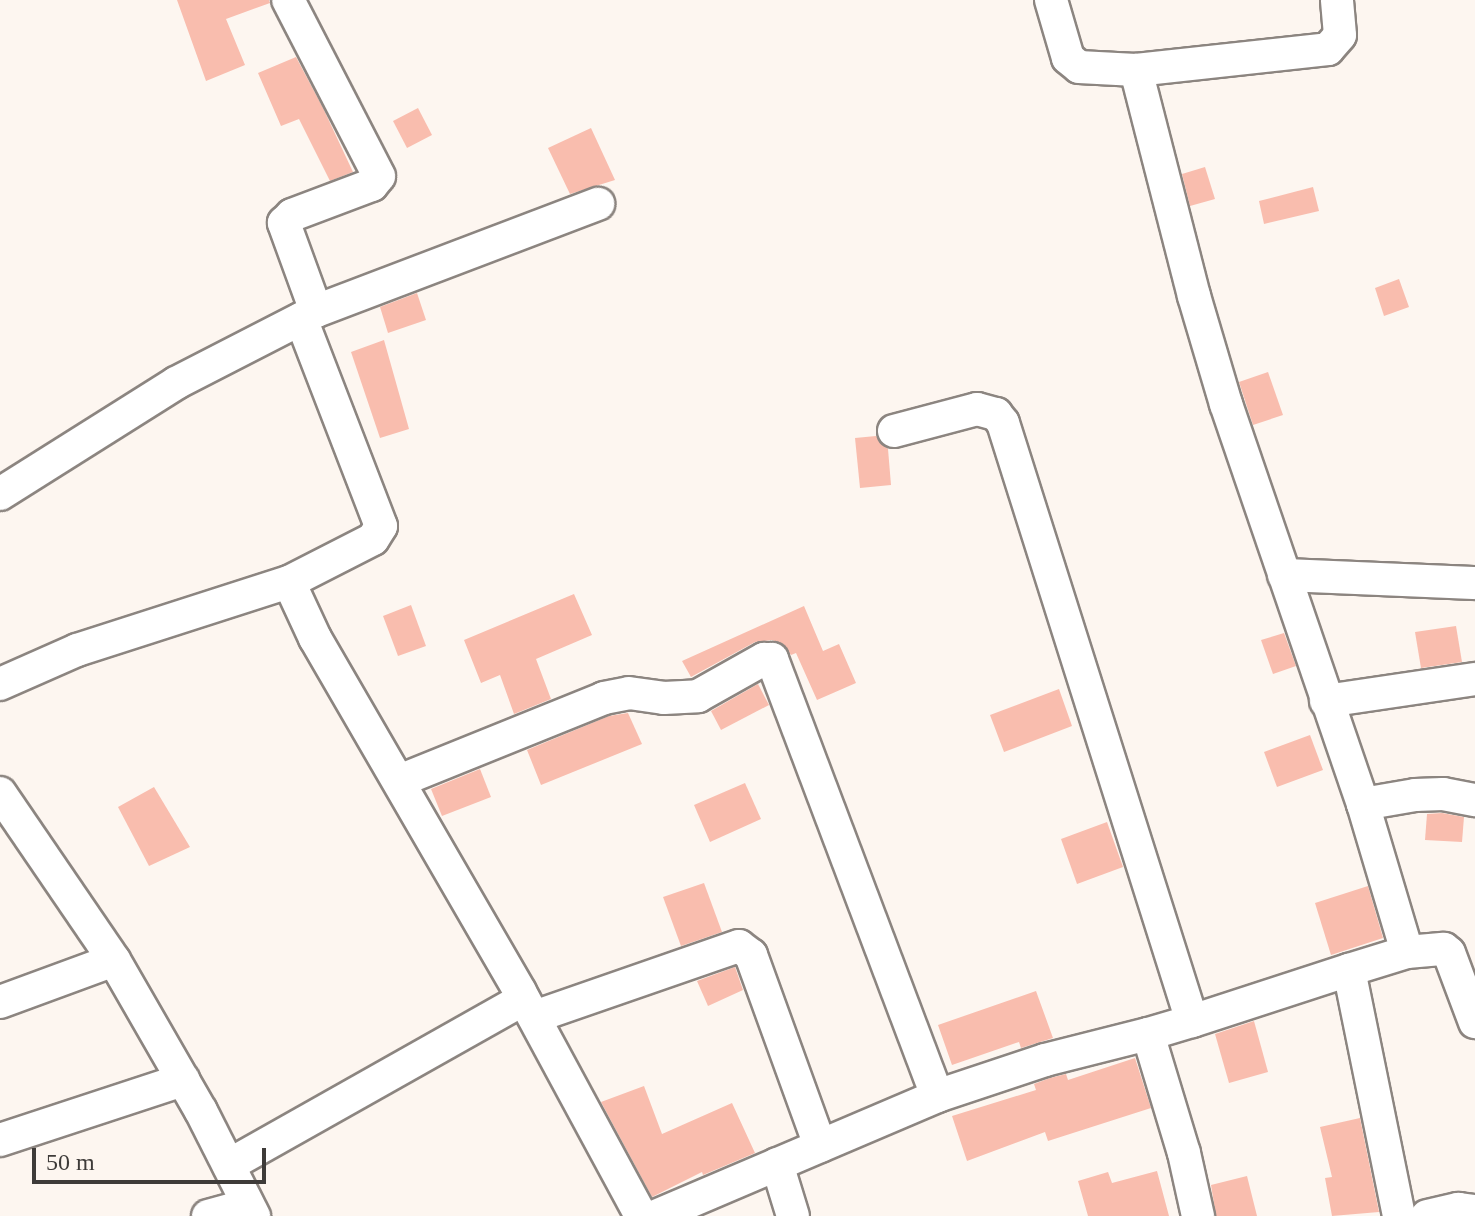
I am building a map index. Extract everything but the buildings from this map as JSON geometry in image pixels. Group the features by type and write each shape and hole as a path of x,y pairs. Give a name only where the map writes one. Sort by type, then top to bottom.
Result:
{"street":[{"path":"0,684 77,650 289,582 373,539 381,526 309,315 284,223 292,215 372,185 379,176 288,0"},
{"path":"1051,0 1068,58 1079,67 1136,70 1328,49 1340,35 1337,0"},
{"path":"1136,70 1194,296 1284,575 1363,804 1407,952"},
{"path":"0,494 176,383 309,315 598,204"},
{"path":"894,431 977,409 996,414 1003,423 1192,1021"},
{"path":"1284,575 1475,583"},
{"path":"289,582 315,638 529,1008 641,1216"},
{"path":"399,781 604,698 629,693 674,699 698,696 764,659 772,659 937,1096"},
{"path":"1326,701 1475,679"},
{"path":"0,793 114,960 183,1080 251,1210 208,1216"},
{"path":"1363,804 1415,795 1443,794 1475,800"},
{"path":"229,1165 529,1008 739,946 751,955 820,1146"},
{"path":"656,1216 937,1096 1045,1060 1192,1021 1407,952 1444,949 1452,957 1475,1022"},
{"path":"0,1002 114,960"},
{"path":"1349,970 1399,1216"},
{"path":"1148,1034 1184,1153 1198,1216"},
{"path":"0,1140 183,1080"},
{"path":"777,1164 793,1216"},
{"path":"1427,1216 1458,1209 1475,1211"}]}
